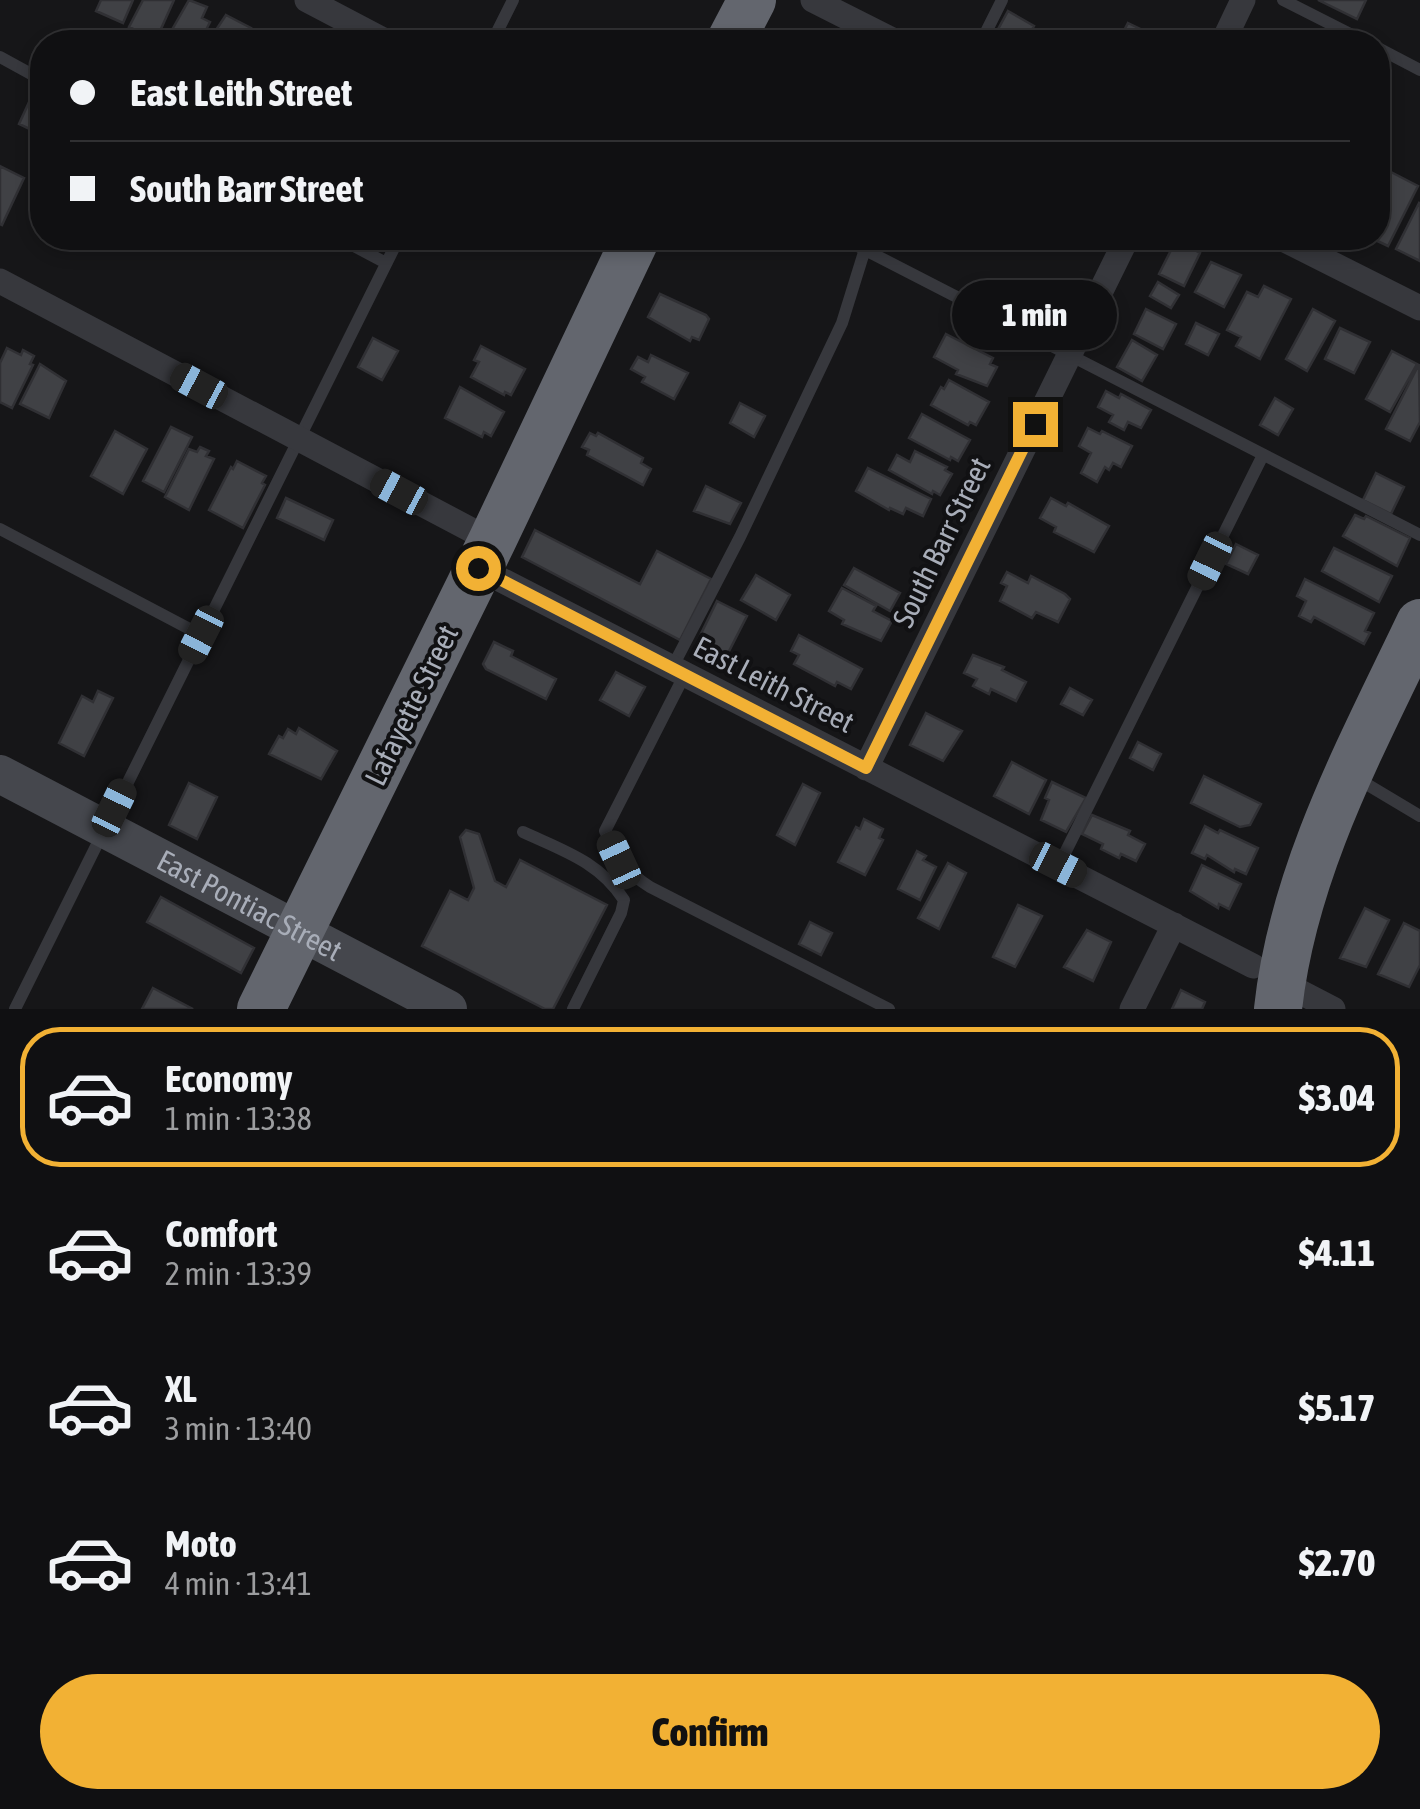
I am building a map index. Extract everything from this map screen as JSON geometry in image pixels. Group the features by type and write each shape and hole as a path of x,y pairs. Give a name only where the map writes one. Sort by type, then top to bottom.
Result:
{"highway":[{"path":"736,30 752,0"},
{"name":"Lafayette Street","path":"261,1009 630,250"},
{"path":"1271,986 1303,888 1348,774 1420,624"}],"main road":[{"name":"East Pontiac Street","path":"0,774 448,1009"}],"street":[{"path":"307,0 364,30"},
{"path":"812,0 872,30"},
{"path":"1228,30 1243,0"},
{"name":"South Barr Street","path":"866,768 1121,250"},
{"path":"1305,250 1420,308"},
{"name":"East Leith Street","path":"0,281 298,439 678,671 1174,925 1271,986 1333,1009"},
{"path":"1132,1009 1174,925"}],"lane":[{"path":"498,30 512,0"},
{"path":"987,30 1002,0"},
{"path":"1282,0 1342,30"},
{"path":"1390,54 1420,70"},
{"path":"0,57 30,73"},
{"path":"362,250 386,263"},
{"path":"15,1009 393,250"},
{"path":"865,250 842,324 606,832 629,874 889,1009"},
{"path":"867,250 1420,535"},
{"path":"1058,865 1263,455"},
{"path":"0,529 201,635"},
{"path":"1348,774 1420,816"},
{"path":"523,832 594,865 624,900 573,1009"}],"building":[{"path":"101,0 133,0 123,23 96,11"},
{"path":"143,0 174,0 160,30 129,27"},
{"path":"189,0 207,7 202,18 210,22 206,30 172,30"},
{"path":"1318,0 1366,0 1357,19"},
{"path":"1008,11 1034,26 1032,30 998,30"},
{"path":"226,15 251,28 250,30 216,30"},
{"path":"1128,23 1142,30 1124,30"},
{"path":"30,100 30,129 19,124"},
{"path":"0,166 24,178 2,225 0,224"},
{"path":"1390,172 1418,186 1390,242"},
{"path":"1420,204 1420,261 1396,249"},
{"path":"1171,250 1200,253 1184,286 1159,274"},
{"path":"1211,262 1241,275 1224,307 1195,292"},
{"path":"1158,282 1179,295 1171,308 1150,296"},
{"path":"1264,286 1291,299 1260,359 1236,346 1241,337 1227,330 1247,292 1258,297"},
{"path":"660,294 706,315 709,319 699,340 692,337 690,341 648,317"},
{"path":"1146,309 1176,324 1163,349 1134,334"},
{"path":"1313,309 1335,321 1307,371 1286,359"},
{"path":"980,316 1014,333 1005,350 972,333"},
{"path":"1196,323 1219,334 1208,355 1186,344"},
{"path":"1340,328 1370,342 1354,373 1325,359"},
{"path":"946,334 993,358 990,364 997,367 987,386 956,374 958,370 934,357"},
{"path":"373,338 398,351 382,380 358,367"},
{"path":"1132,340 1157,355 1142,381 1117,367"},
{"path":"481,346 525,369 511,395 471,377 479,362 474,360"},
{"path":"7,348 34,356 12,408 0,402 0,363"},
{"path":"1392,351 1417,364 1390,412 1366,399"},
{"path":"651,355 688,373 674,399 642,382 645,377 631,369 638,357 648,362"},
{"path":"40,364 66,381 49,418 20,404"},
{"path":"1419,364 1420,422 1410,441 1386,429"},
{"path":"949,380 989,402 976,425 968,425 931,405"},
{"path":"460,387 504,412 491,436 484,432 482,437 445,418"},
{"path":"1106,391 1119,398 1121,394 1151,410 1141,428 1128,422 1124,430 1109,422 1113,415 1098,407"},
{"path":"1275,398 1293,409 1278,435 1260,425"},
{"path":"740,403 765,416 754,437 730,423"},
{"path":"922,414 970,440 958,461 909,438"},
{"path":"171,427 192,437 164,492 143,481"},
{"path":"1088,428 1132,446 1121,467 1113,463 1109,470 1105,467 1097,482 1081,473 1091,453 1079,446"},
{"path":"115,431 147,449 123,494 91,476"},
{"path":"590,433 598,433 643,458 641,463 651,469 643,485 587,455 589,450 582,447"},
{"path":"200,447 214,459 189,510 165,497 189,449 197,452"},
{"path":"915,451 947,467 945,470 952,474 940,495 889,470 897,455 910,462"},
{"path":"237,461 266,476 243,528 209,510"},
{"path":"868,468 931,499 923,516 906,508 903,514 889,510 856,491"},
{"path":"1376,473 1404,487 1391,514 1363,500"},
{"path":"706,486 741,503 730,524 694,511"},
{"path":"286,498 333,520 324,540 277,518"},
{"path":"1051,498 1109,526 1094,552 1054,532 1056,527 1040,518"},
{"path":"1355,515 1364,519 1366,516 1410,538 1397,566 1343,536"},
{"path":"535,530 640,584 657,551 711,579 680,640 522,557"},
{"path":"1236,544 1258,555 1248,574 1226,564"},
{"path":"1334,548 1392,576 1379,602 1322,571"},
{"path":"854,568 900,593 890,611 844,585"},
{"path":"1007,572 1028,583 1031,576 1065,594 1070,599 1058,622 1036,612 1032,618 1000,601 1007,586 1001,583"},
{"path":"756,575 790,595 776,620 741,600"},
{"path":"1305,579 1374,613 1365,631 1370,633 1364,644 1314,617 1311,622 1299,616 1306,601 1297,596"},
{"path":"842,588 876,606 873,611 892,621 881,641 842,624 844,620 829,611"},
{"path":"717,601 747,616 725,659 696,644"},
{"path":"799,635 862,669 851,689 837,682 835,686 794,664 799,655 791,651"},
{"path":"494,642 513,651 511,656 556,679 546,699 486,669 483,664"},
{"path":"973,655 1004,667 1002,670 1026,682 1016,701 991,689 989,694 973,686 977,679 964,673"},
{"path":"616,672 645,687 629,716 600,700"},
{"path":"1070,688 1092,700 1083,715 1061,704"},
{"path":"98,691 113,698 84,756 59,743 82,696 93,702"},
{"path":"926,713 962,731 943,761 910,745"},
{"path":"299,728 337,751 321,779 269,754 279,736 283,738 288,729 296,734"},
{"path":"1138,742 1161,754 1153,770 1130,758"},
{"path":"1012,762 1046,780 1029,814 994,796"},
{"path":"1204,776 1261,804 1250,825 1240,827 1191,803"},
{"path":"1052,782 1086,798 1066,832 1041,820"},
{"path":"189,783 217,797 197,839 169,825"},
{"path":"803,784 820,793 795,845 777,835"},
{"path":"1092,815 1130,831 1128,835 1145,844 1136,861 1101,849 1103,844 1082,834"},
{"path":"864,819 883,829 879,838 883,840 865,875 838,862"},
{"path":"1205,826 1258,848 1246,874 1235,869 1234,872 1207,855 1205,859 1192,853"},
{"path":"466,830 479,834 495,881 506,887 520,860 607,905 553,1009 545,1009 422,946 450,891 468,900 474,888 460,837"},
{"path":"917,851 926,856 923,860 936,867 920,900 898,889"},
{"path":"948,863 966,873 939,929 918,918"},
{"path":"1202,865 1241,884 1229,909 1219,904 1218,908 1190,891"},
{"path":"161,897 254,948 241,973 147,922"},
{"path":"1018,905 1042,916 1015,967 993,957"},
{"path":"1365,908 1389,920 1366,967 1340,958"},
{"path":"810,922 832,933 821,955 799,944"},
{"path":"1404,923 1420,931 1420,965 1409,987 1378,974"},
{"path":"1087,930 1111,942 1093,981 1064,967"},
{"path":"153,988 193,1009 142,1009"},
{"path":"1181,990 1205,1002 1202,1009 1172,1009"}],"route":[{"path":"478,568 866,768 1035,424"}]}
